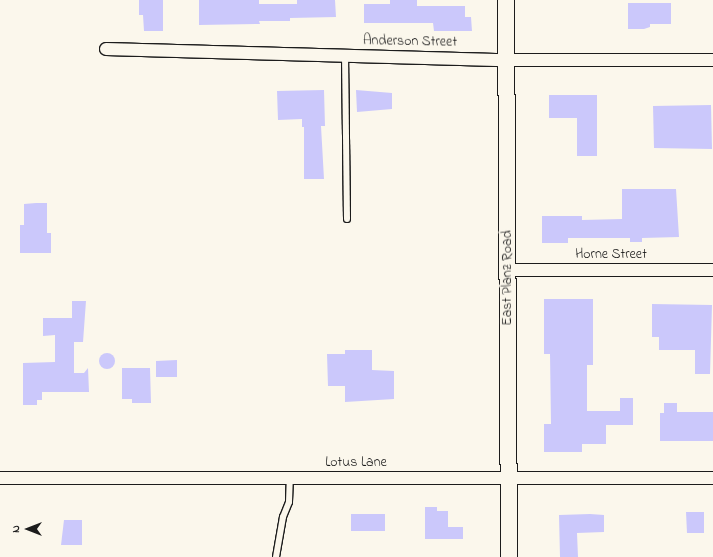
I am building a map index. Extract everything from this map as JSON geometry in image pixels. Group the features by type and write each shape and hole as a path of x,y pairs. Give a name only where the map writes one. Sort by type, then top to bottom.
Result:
{"street":[{"name":"East Planz Road","path":"506,0 505,60 508,270 508,557"},
{"name":"Anderson Street","path":"106,49 505,60 713,60"},
{"name":"Horne Street","path":"508,270 713,270"},
{"name":"Lotus Lane","path":"0,478 713,478"}],"lane":[{"path":"345,55 347,219"},
{"path":"276,557 282,517 290,502 290,478"}],"building":[{"path":"139,0 163,0 163,31 144,31 143,15 139,15"},
{"path":"199,0 259,0 259,4 297,4 297,0 335,0 336,17 290,18 290,21 259,21 260,24 199,25"},
{"path":"390,0 417,0 417,6 465,6 465,17 471,17 472,31 434,31 433,23 364,23 364,4 390,4"},
{"path":"628,3 671,3 671,24 650,24 650,27 644,29 628,29"},
{"path":"324,90 325,126 321,126 324,179 304,179 304,127 302,127 302,119 278,120 277,91"},
{"path":"356,90 392,93 392,109 357,112"},
{"path":"549,95 597,95 597,156 577,156 577,118 549,118"},
{"path":"711,105 712,149 654,148 653,106"},
{"path":"622,189 676,189 679,237 642,238 642,242 630,242 630,238 568,238 568,243 542,243 542,216 582,216 582,220 622,219"},
{"path":"47,203 47,233 51,233 51,253 20,253 20,225 24,225 24,204"},
{"path":"544,299 593,299 593,365 587,365 587,411 620,411 620,398 633,398 633,425 606,425 606,444 582,444 582,452 544,452 544,424 551,424 550,354 544,354"},
{"path":"72,301 86,301 83,342 74,342 74,373 84,373 88,368 89,392 42,392 42,400 37,400 37,405 23,405 23,363 55,362 55,335 43,336 43,318 72,318"},
{"path":"652,304 712,305 710,374 695,374 695,350 659,350 659,337 652,337"},
{"path":"345,350 372,350 372,370 394,371 394,399 345,402 345,386 328,386 327,354 345,354"},
{"path":"107,353 113,355 115,361 113,367 107,369 101,367 99,361 101,355"},
{"path":"177,360 177,377 156,377 156,361"},
{"path":"122,368 150,368 151,403 132,403 132,399 122,399"},
{"path":"664,403 677,403 677,412 713,412 713,441 660,441 660,413 664,413"},
{"path":"425,507 437,507 437,511 448,511 448,527 463,527 463,539 425,539"},
{"path":"686,512 704,512 704,533 687,533"},
{"path":"351,514 385,514 385,531 351,531"},
{"path":"559,515 604,515 604,532 577,533 578,557 560,557"},
{"path":"64,520 82,520 82,545 61,545"}]}
